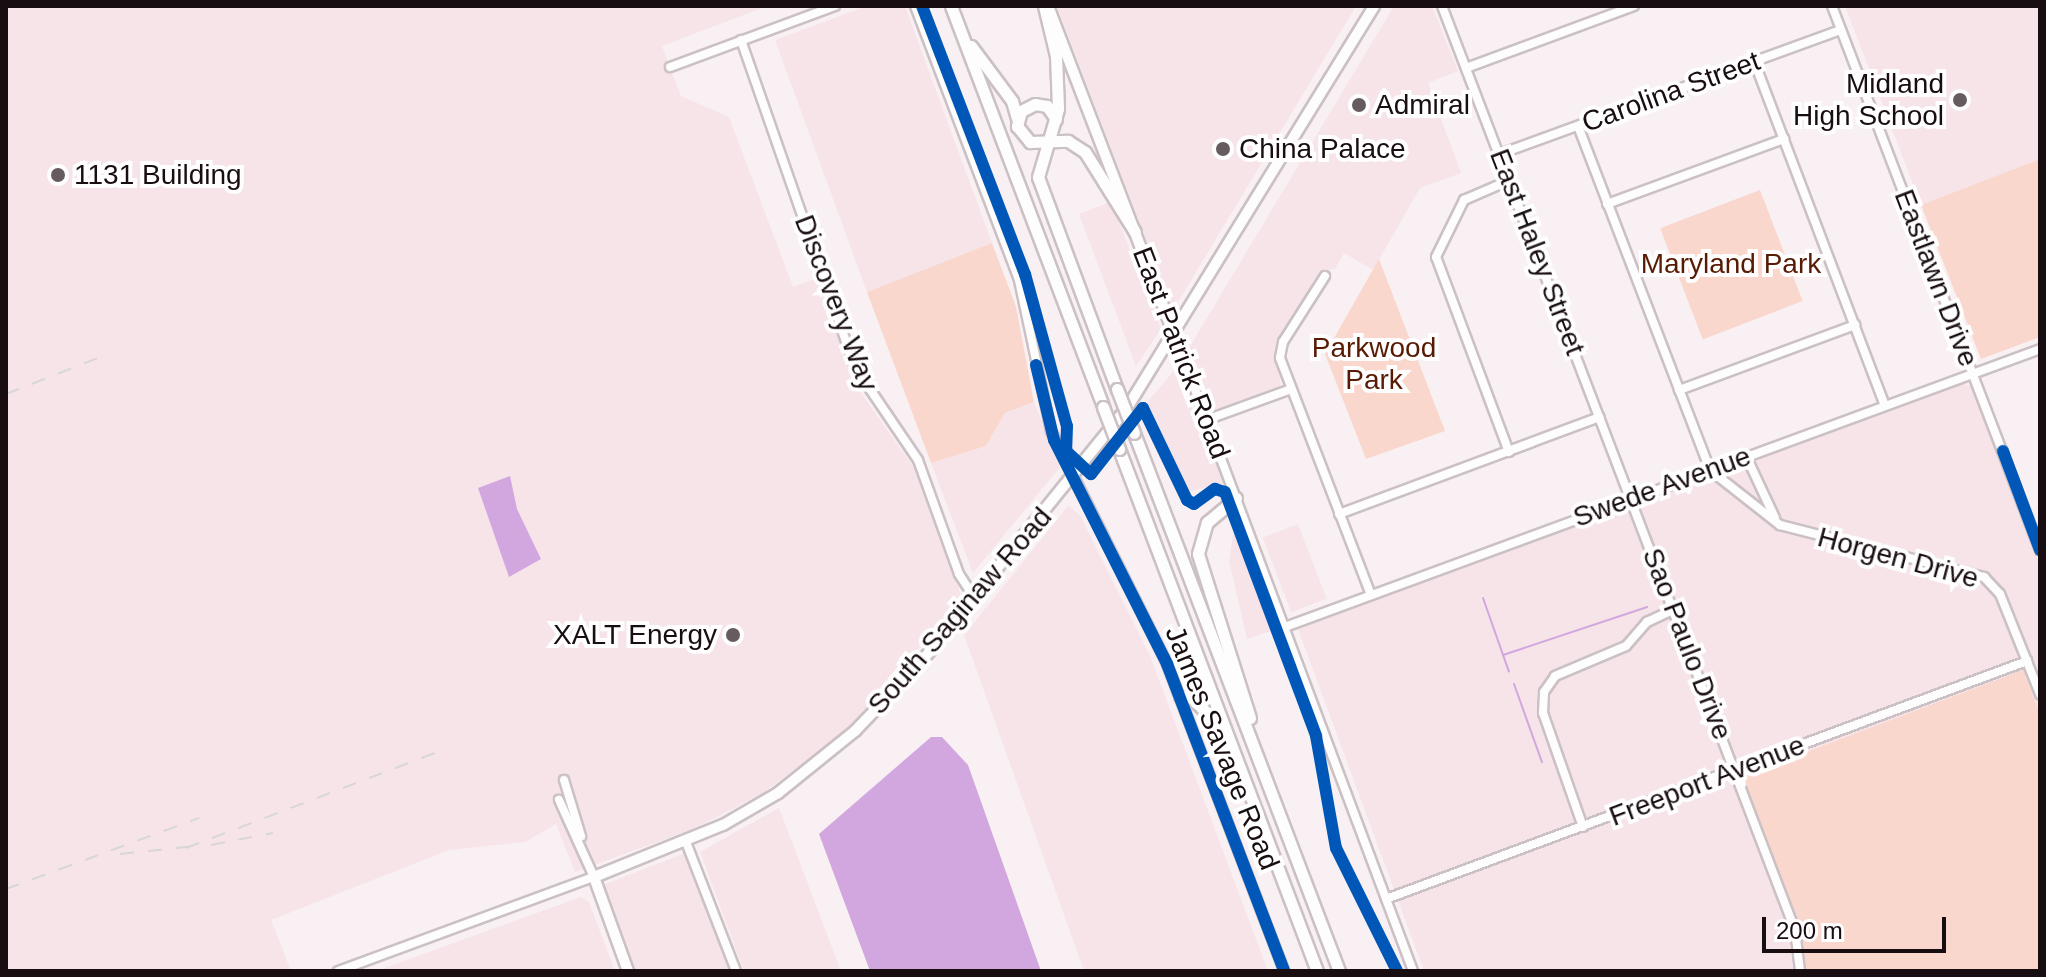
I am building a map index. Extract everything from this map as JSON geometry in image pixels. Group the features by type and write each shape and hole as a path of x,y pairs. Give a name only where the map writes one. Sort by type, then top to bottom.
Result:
{"highway":[{"path":"951,6 1317,971"},
{"path":"1046,6 1057,62 1056,128 1038,162 1038,180 1339,971"},
{"path":"961,33 1012,101 1026,140 1049,139 1081,148 1106,182 1135,232"},
{"path":"1017,122 1024,108 1039,104 1053,112 1056,128"},
{"path":"1106,182 1119,186"},
{"path":"1236,498 1207,522 1198,554 1286,833"},
{"path":"1180,696 1211,712 1239,765"}],"main road":[{"name":"East Patrick Road","path":"1046,6 1119,186 1175,336"},
{"name":"South Saginaw Road","path":"594,877 686,842 750,811 824,758 886,701 1072,480 1175,336 1374,6"},
{"path":"594,877 628,971"}],"street":[{"path":"670,67 835,6"},
{"name":"James Savage Road","path":"915,6 1016,269 1044,408 1072,480 1180,696 1284,971"},
{"name":"East Haley Street","path":"1442,6 1632,498"},
{"path":"1466,68 1634,6"},
{"name":"Eastlawn Drive","path":"1832,6 2040,550"},
{"name":"Carolina Street","path":"1500,154 1841,30"},
{"name":"Discovery Way","path":"741,40 855,367 918,460 959,574 974,597"},
{"path":"1754,61 1885,405"},
{"path":"1578,126 1710,470 1780,525"},
{"path":"1607,204 1784,139"},
{"path":"1509,452 1436,257 1464,200 1510,180"},
{"path":"1325,276 1280,350 1291,389 1371,595"},
{"path":"1679,390 1855,325"},
{"name":"East Patrick Road","path":"1175,336 1413,971"},
{"name":"Swede Avenue","path":"1285,627 2040,349"},
{"path":"1206,420 1291,389"},
{"path":"1339,514 1600,417"},
{"path":"1746,456 1780,525"},
{"name":"Sao Paulo Drive","path":"1632,498 1795,930 1800,971"},
{"name":"Horgen Drive","path":"1780,525 1984,577 2000,594 2040,694"},
{"path":"1583,827 1543,713 1544,692 1555,676 1621,648 1647,622 1673,610"},
{"name":"Freeport Avenue","path":"1386,899 2027,661"},
{"path":"564,780 594,877"},
{"path":"559,800 583,848"},
{"path":"686,842 736,971"},
{"name":"South Saginaw Road","path":"338,971 594,877"}],"shaded area":[{"path":"6,6 767,6 662,46 681,96 729,117 793,287 817,278 854,383 914,468 961,595 958,603 846,730 763,793 695,828 575,872 556,824 525,842 449,850 271,920 291,971 6,971"},
{"path":"867,6 905,6 992,243 867,292 775,40"},
{"path":"1057,6 1356,6 1175,307 1171,305"},
{"path":"1394,6 1432,6 1458,71 1428,83 1461,173 1420,188 1373,270 1344,253 1335,269 1319,271 1276,349 1281,388 1214,411 1189,348"},
{"name":"Midland High School","path":"1845,6 2040,6 2040,159 1921,205"},
{"path":"1111,202 1161,329 1136,366 1079,214"},
{"path":"1176,368 1224,483 1187,492 1145,405"},
{"path":"1961,383 1973,387 2040,565 2040,971 1424,971 1298,629"},
{"path":"1034,402 1060,467 973,573 931,463 986,446 1005,413"},
{"path":"510,476 517,509 541,559 509,577 478,488"},
{"path":"1068,506 1080,515 1150,656 1268,971 1084,971 964,635"},
{"path":"1235,523 1276,629 1247,639 1229,561"},
{"path":"1298,524 1327,599 1291,612 1263,538"},
{"path":"931,737 942,737 968,765 1041,971 870,971 819,834"},
{"path":"779,808 841,971 744,971 700,852"},
{"path":"685,853 732,971 635,971 603,885"},
{"path":"581,897 589,902 615,971 376,971"}],"green space":[{"path":"2040,159 2040,337 1981,359 1921,205"},
{"name":"Maryland Park","path":"1760,190 1803,301 1703,339 1660,228"},
{"path":"992,243 1016,307 1034,402 1005,413 986,446 931,463 867,292"},
{"name":"Parkwood Park","path":"1379,259 1445,431 1366,459 1325,354"},
{"path":"2023,670 2040,715 2040,971 1805,971 1800,931 1741,777"}],"waterway":[{"path":"1483,598 1509,672"},
{"path":"1503,655 1647,607"},
{"path":"1514,684 1542,762"}],"railway":[{"path":"6,394 98,358"},
{"path":"186,848 442,750"},
{"path":"6,889 199,818"},
{"path":"211,845 273,833"},
{"path":"120,854 196,846"}],"cycle path":[{"path":"922,6 1025,274 1067,426 1066,451 1091,474 1143,408 1187,500 1194,504 1215,489 1225,492 1316,736 1336,848 1397,971"},
{"path":"1036,365 1054,440 1167,664 1284,971"},
{"path":"2003,451 2040,550"}],"place":[{"name":"Midland High School","path":"1960,100"},
{"name":"Admiral","path":"1359,105"},
{"name":"China Palace","path":"1223,149"},
{"name":"1131 Building","path":"58,175"},
{"name":"XALT Energy","path":"733,635"}]}
